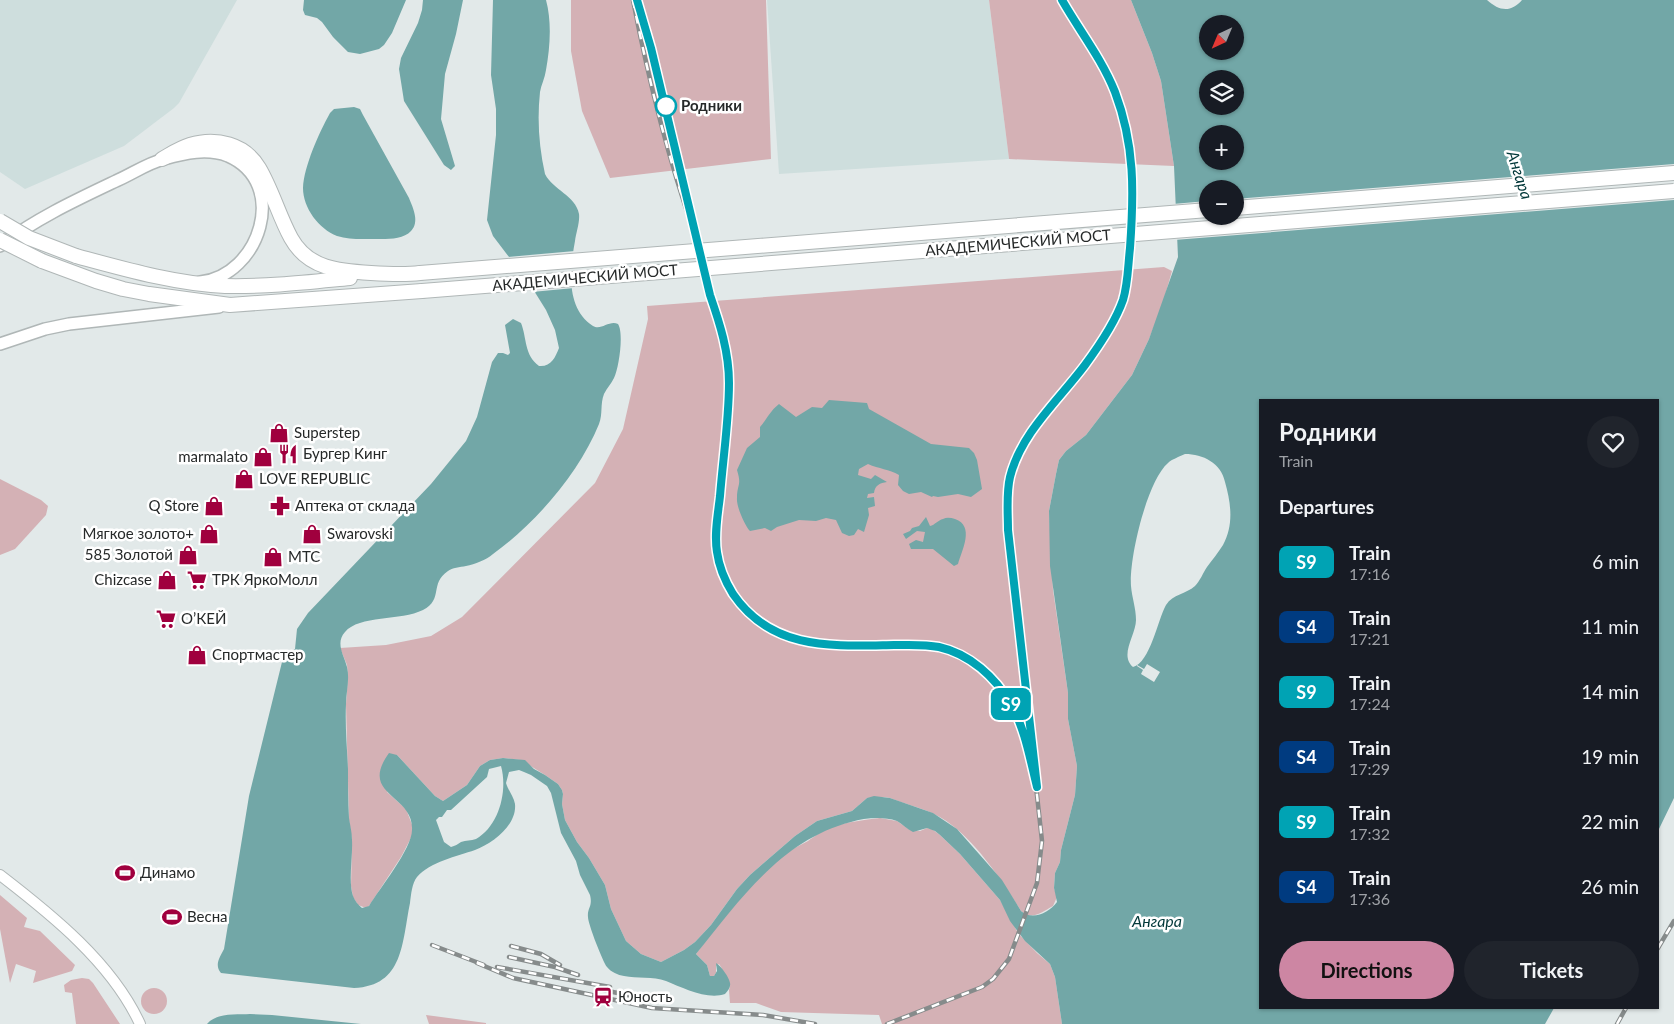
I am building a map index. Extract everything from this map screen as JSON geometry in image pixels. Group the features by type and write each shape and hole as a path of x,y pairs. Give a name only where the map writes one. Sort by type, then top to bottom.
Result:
{"main road":[{"path":"0,246 32,224 69,204 181,149 202,143 218,143 240,148 253,158 290,238 305,255 326,268 339,271 384,274"},
{"path":"162,159 198,152 227,156 236,160 252,174 261,195 262,220 249,251 241,261 222,276 213,280 196,282"},
{"path":"1244,207 1674,173"},
{"name":"АКАДЕМИЧЕСКИЙ МОСТ","path":"0,240 42,261 123,289 230,305 1674,191"},
{"name":"АКАДЕМИЧЕСКИЙ МОСТ","path":"384,274 420,273 1199,211"},
{"path":"0,221 29,238 76,256 146,274 196,282 226,286 269,285 384,274"},
{"path":"0,344 21,336 69,324 230,305"}],"street":[{"path":"0,875 35,902 91,953 124,995 140,1024"}],"shaded area":[{"path":"0,0 237,0 179,103 174,108 124,146 25,189 0,172"},
{"path":"571,0 766,0 771,159 610,178 582,111 571,51"},
{"path":"767,0 989,0 1009,159 779,174"},
{"path":"989,0 1131,0 1161,81 1174,166 1009,159"},
{"path":"1164,267 1172,271 1162,306 1149,339 1132,375 1086,435 1066,451 1059,460 1049,511 1053,590 1068,693 1068,719 1077,766 1075,795 1061,850 1060,862 1055,873 1054,888 1057,897 1053,906 1041,913 1025,914 983,856 960,831 947,821 934,814 890,798 867,798 852,811 817,821 795,836 750,875 737,889 711,925 695,942 661,962 641,954 626,941 611,909 605,885 565,820 562,804 563,794 558,784 521,760 503,758 490,760 480,766 467,785 443,801 435,796 397,755 387,792 406,809 413,827 412,836 401,857 369,906 366,908 358,905 353,897 351,886 352,840 349,820 346,704 348,677 347,665 340,648 386,645 431,636 462,617 595,483 623,429 648,319 647,306"},
{"path":"0,479 41,500 48,506 46,515 15,549 0,555"},
{"path":"880,818 897,821 910,830 932,829 960,854 1000,900 1018,933 1050,964 1055,977 1062,1024 882,1024 879,1015 781,1012 756,1003 730,1003 730,986 719,964 716,966 714,976 710,976 707,965 696,954 724,917 757,880 779,859 822,831 849,822"},
{"path":"0,895 27,918 24,927 40,931 75,965 72,971 33,983 36,971 16,964 10,983 0,929"},
{"path":"89,979 93,983 120,1024 76,1024 72,993 65,992 64,985 71,980"},
{"path":"154,988 163,992 167,1001 163,1010 154,1014 145,1010 141,1001 145,992"},
{"path":"426,1015 486,1023 486,1024 429,1024"}],"water":[{"path":"304,0 406,0 392,33 384,45 379,49 360,54 348,52 333,37 322,22 317,18 305,15 303,10"},
{"path":"423,0 463,0 445,74 441,119 455,166 451,170 444,165 404,101 399,69 401,58 418,23"},
{"name":"Ангара","path":"493,0 546,0 550,26 549,44 540,92 539,113 540,144 545,174 553,184 569,197 577,207 579,214 571,275 574,298 578,309 593,326 602,327 611,323 618,324 621,335 619,359 614,378 604,394 599,424 580,461 555,496 525,528 509,542 480,562 448,571 439,581 433,601 423,610 404,616 360,623 351,627 342,636 340,645 348,677 346,720 353,896 362,908 369,906 401,858 411,838 410,818 405,809 383,787 380,778 381,767 389,753 397,755 435,796 443,801 467,785 480,766 490,760 503,758 525,760 534,769 558,784 562,790 565,820 605,885 611,909 626,941 641,954 661,962 695,942 711,925 737,889 750,875 795,836 817,821 852,811 867,798 874,796 890,798 933,813 957,829 1002,880 1021,911 1025,914 1040,914 1050,909 1057,902 1054,888 1055,873 1060,862 1061,850 1075,795 1077,766 1068,719 1068,693 1050,566 1049,511 1059,460 1066,451 1086,435 1132,375 1149,339 1178,257 1174,166 1161,81 1131,0 1487,0 1500,8 1509,9 1522,0 1674,0 1674,798 1659,829 1659,399 1259,399 1259,1009 1553,1009 1545,1024 1062,1024 1055,977 1050,964 1025,941 1010,921 1000,900 960,854 935,831 927,828 913,832 897,821 880,818 851,822 826,831 803,843 763,875 745,894 696,954 707,965 710,976 714,976 717,971 716,963 724,972 730,984 725,994 703,994 687,990 661,979 622,976 607,967 596,943 588,917 591,902 590,895 580,875 576,861 561,833 551,793 547,786 531,775 519,770 509,772 506,783 515,804 515,812 508,826 489,843 429,867 415,880 402,947 392,971 383,979 370,985 354,988 221,973 218,964 224,949 249,796 282,662 295,649 297,629 308,613 431,484 466,441 477,417 492,362 498,353 508,355 510,353 505,325 513,319 521,323 528,352 539,366 550,363 559,348 555,330 546,310 531,286 493,236 487,220 496,135 496,109 491,75","holes":["1185,454 1192,454 1210,461 1223,475 1229,498 1229,530 1223,545 1197,584 1169,601 1166,605 1149,649 1139,664 1133,667 1128,657 1129,645 1136,620 1131,573 1141,521 1160,472 1172,460","501,766 503,776 502,797 500,807 491,826 476,839 463,841 451,847 444,842 436,820 442,817 447,810 451,810 487,777 489,769"]},
{"path":"354,107 360,109 409,198 415,215 415,223 411,231 404,236 389,239 361,239 337,236 318,223 306,203 303,188 306,170 330,113 334,109"},
{"path":"829,400 867,403 869,409 931,444 969,448 977,460 982,489 971,497 958,494 932,497 921,492 909,494 898,485 899,475 868,464 859,469 858,475 871,479 875,475 887,482 878,485 874,493 868,494 867,498 874,497 875,506 868,508 869,515 864,532 858,529 854,535 849,536 842,533 836,520 826,518 816,521 799,520 777,527 771,531 765,528 750,531 741,516 737,502 739,482 737,470 747,448 760,437 760,427 779,404 796,417 812,407 822,408"},
{"path":"926,517 930,526 946,518 961,522 966,533 966,539 958,564 954,566 933,549 911,549 909,544 916,540 923,542 925,532 917,531 906,539 903,534 919,526"},
{"path":"250,1014 361,1024 207,1024 211,1020 222,1016"}],"pier":[{"path":"1674,164 1674,200 1174,240 1173,204 1199,202 1199,225 1244,225 1244,198"},
{"path":"575,251 573,265 574,288 532,292 507,257"},
{"path":"1147,664 1160,672 1154,682 1141,674 1143,670 1137,666 1144,669"}],"railway":[{"path":"633,0 645,58 667,144 693,229 696,232"},
{"path":"1062,0 1102,67 1119,104 1129,145 1134,203"},
{"path":"643,17 688,196"},
{"path":"887,1024 982,987 993,979 1009,959 1037,883 1042,841 1008,530 1007,501 1009,479 1022,444 1072,382 1108,331 1123,299 1128,277"},
{"path":"710,295 723,338 729,372 729,397 716,549 720,567 730,589 750,613 767,626 786,635 806,641 850,645 929,645 957,653 972,662 997,685 1015,715 1027,748"},
{"path":"1659,946 1674,921"},
{"path":"432,945 484,965"},
{"path":"511,946 541,954 560,965"},
{"path":"509,957 555,967 578,975"},
{"path":"477,963 513,978 652,1008 763,1015 815,1024"},
{"path":"497,967 610,987"},
{"path":"603,990 652,1000"},
{"path":"1617,1024 1625,1009"}],"train":[{"name":"S9","path":"637,0 651,48 710,295 727,353 729,382 728,418 716,530 716,550 725,580 742,605 753,616 778,633 792,638 828,646 926,645 954,652 968,659 992,679 1011,705 1024,733 1037,787 1008,530 1007,501 1009,479 1022,444 1087,362 1116,316 1123,299 1128,277 1134,203 1130,147 1125,121 1114,90 1062,0"}],"place":[{"name":"Родники","path":"666,106"},
{"name":"Superstep","path":"279,433"},
{"name":"Бургер Кинг","path":"288,454"},
{"name":"marmalato","path":"263,457"},
{"name":"LOVE REPUBLIC","path":"244,479"},
{"name":"Q Store","path":"214,506"},
{"name":"Аптека от склада","path":"280,506"},
{"name":"Мягкое золото+","path":"209,534"},
{"name":"Swarovski","path":"312,534"},
{"name":"585 Золотой","path":"188,555"},
{"name":"МТС","path":"273,557"},
{"name":"Chizcase","path":"167,580"},
{"name":"ТРК ЯркоМолл","path":"197,580"},
{"name":"О’КЕЙ","path":"166,619"},
{"name":"Спортмастер","path":"197,655"},
{"name":"Динамо","path":"125,873"},
{"name":"Весна","path":"172,917"},
{"name":"Юность","path":"603,997"}]}
